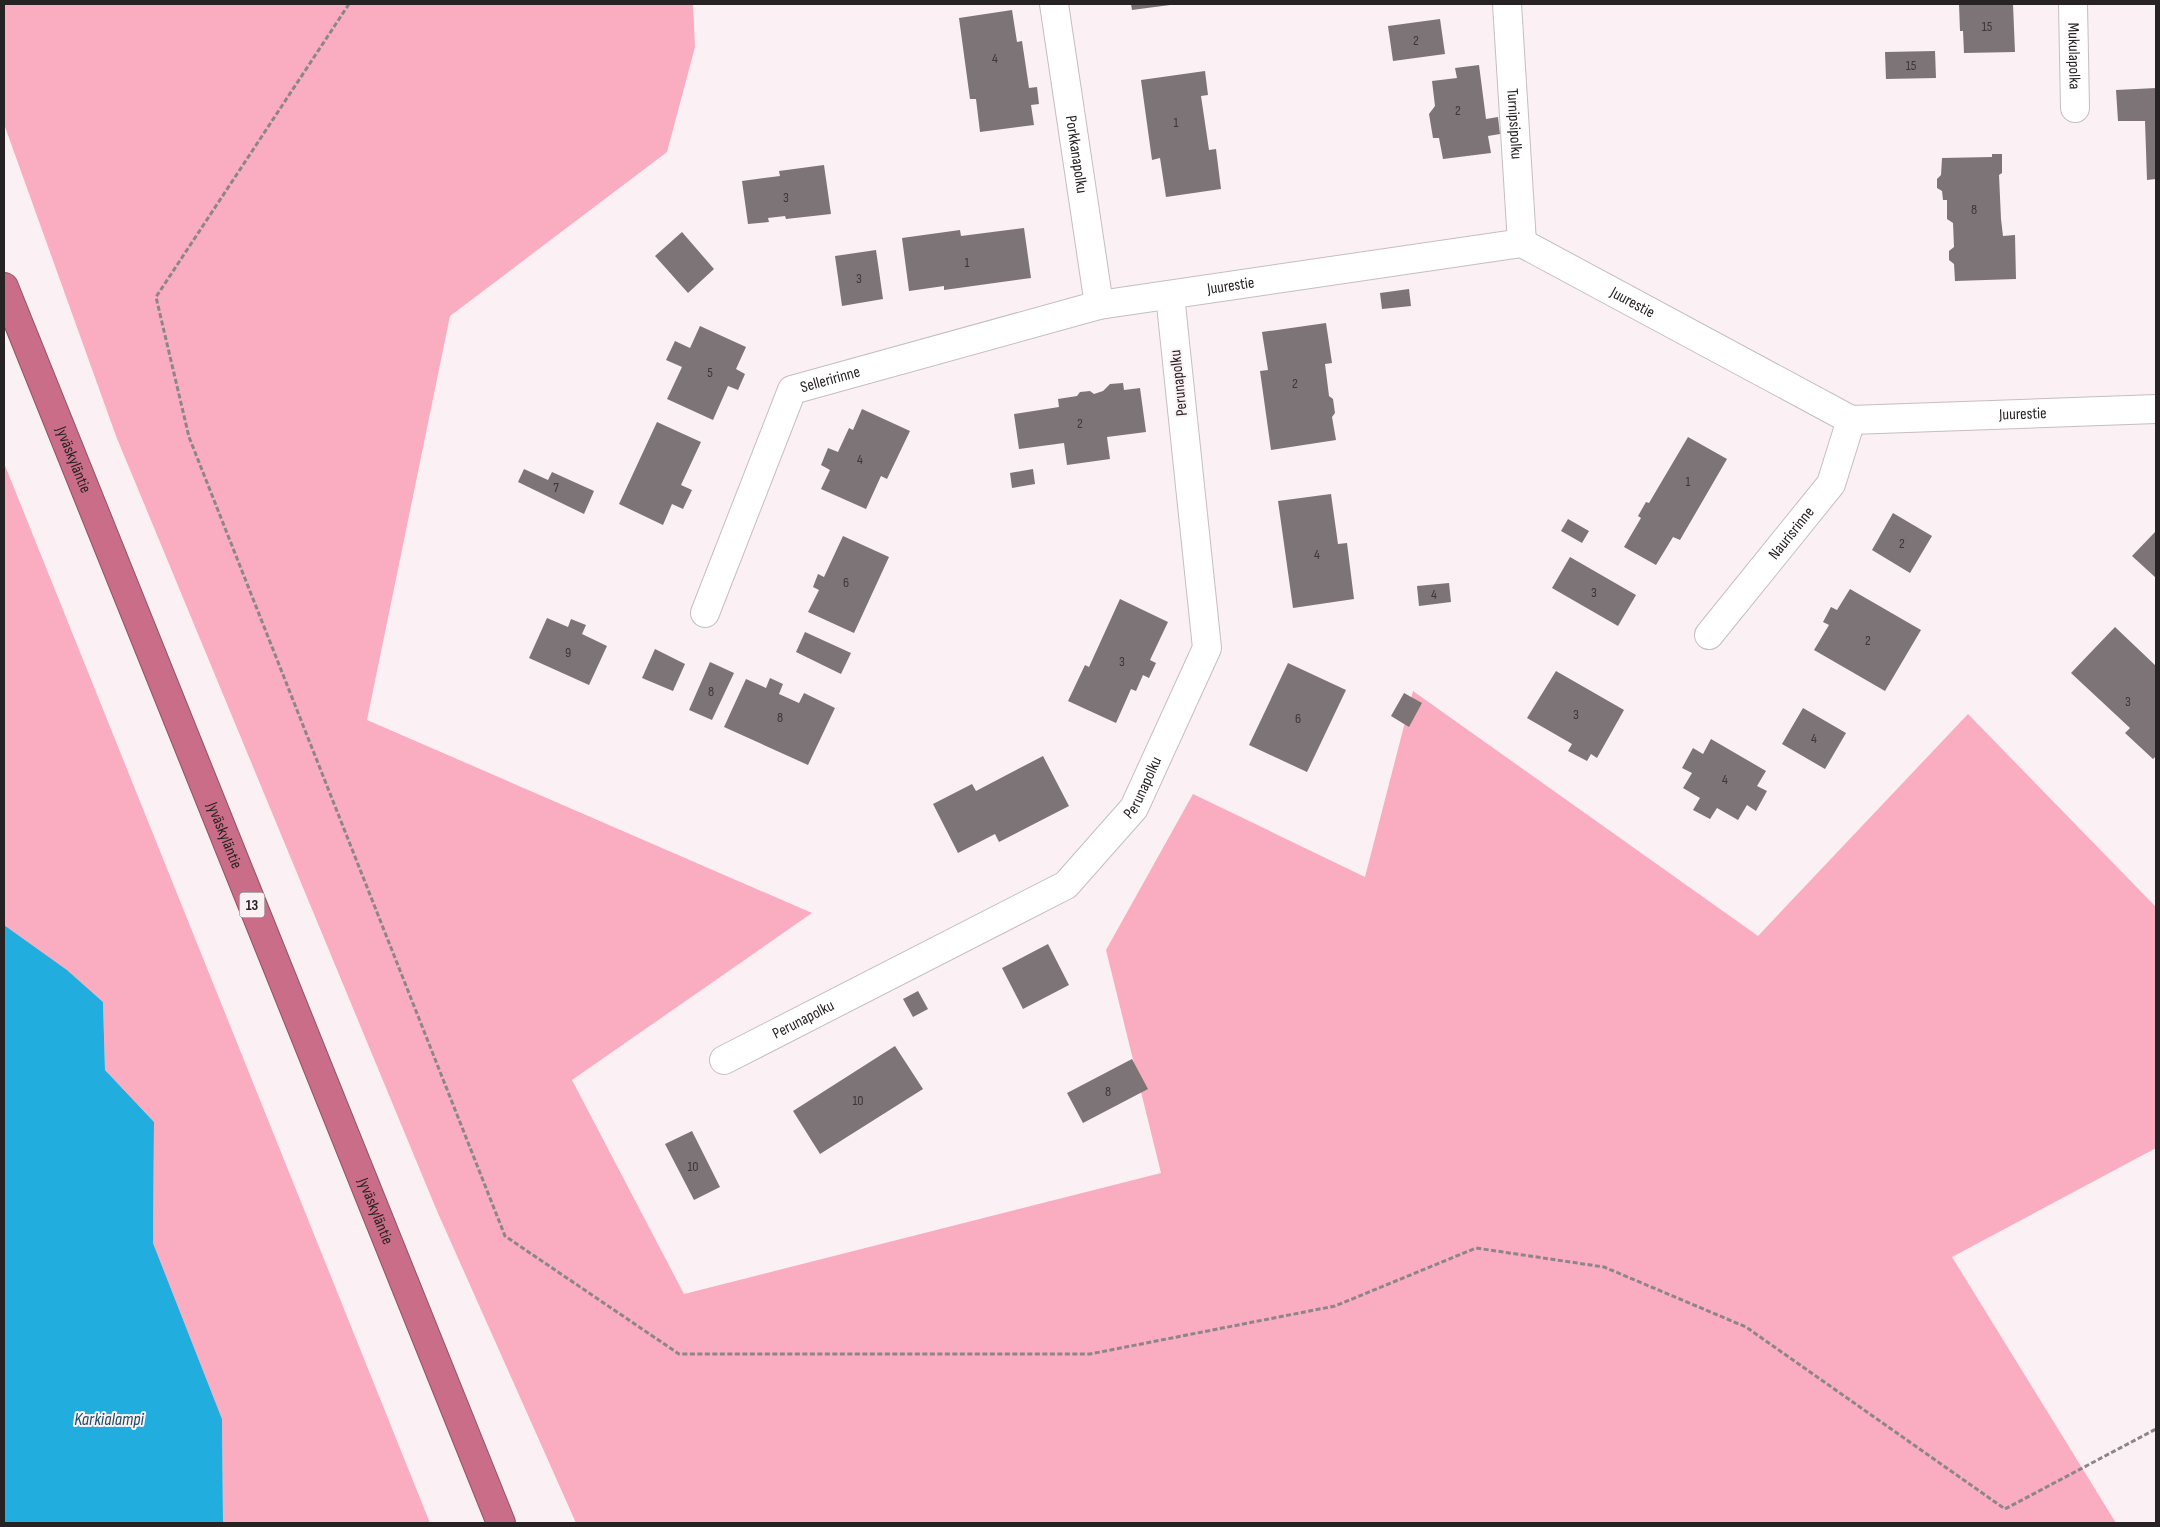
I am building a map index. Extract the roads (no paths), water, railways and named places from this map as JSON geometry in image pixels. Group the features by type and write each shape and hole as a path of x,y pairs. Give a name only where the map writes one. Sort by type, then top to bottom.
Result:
{"highway":[{"name":"Jyväskyläntie","path":"4,287 501,1523"}],"street":[{"name":"Porkkanapolku","path":"1054,4 1099,305"},
{"name":"Turnipsipolku","path":"1507,4 1522,243"},
{"name":"Mukulapolka","path":"2073,4 2075,108"},
{"name":"Juurestie","path":"1099,305 1522,243 1850,420 2156,409"},
{"name":"Perunapolku","path":"724,1060 1066,885 1134,808 1207,648 1170,295"},
{"name":"Selleririnne","path":"705,613 792,390 1099,305"},
{"name":"Naurisrinne","path":"1710,636 1831,484 1850,420"}],"water":[{"name":"Karkialampi","path":"4,925 67,970 103,1002 105,1070 154,1122 153,1243 222,1419 223,1523 4,1523"}]}
